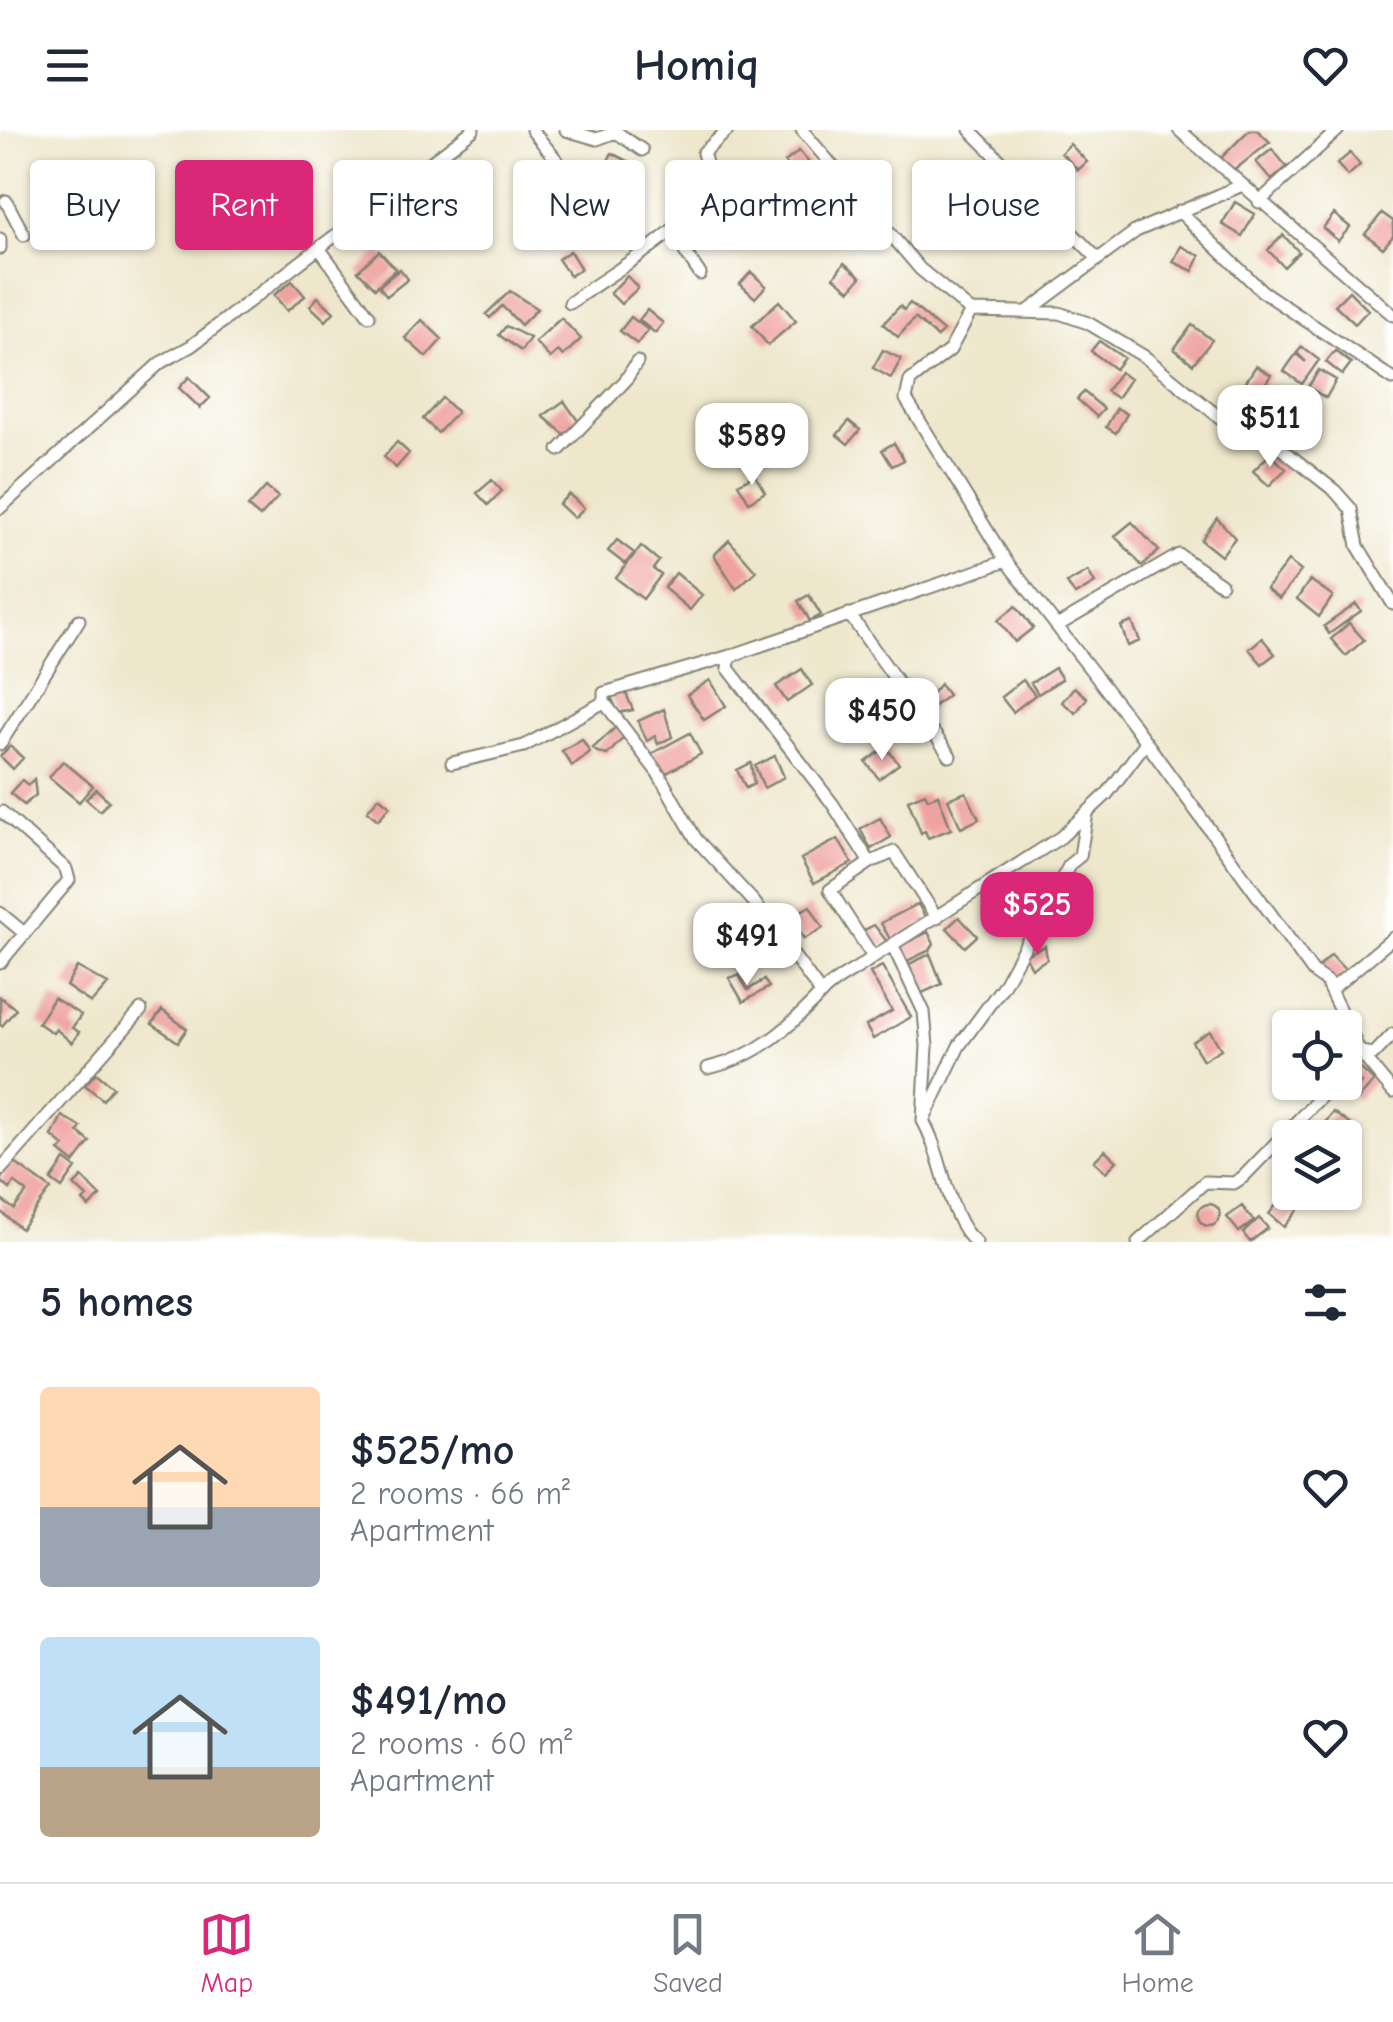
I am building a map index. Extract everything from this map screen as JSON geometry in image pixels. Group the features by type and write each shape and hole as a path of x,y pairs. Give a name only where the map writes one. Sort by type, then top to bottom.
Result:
{"street":[{"path":"0,508 160,363 191,346 473,130"},
{"path":"532,130 556,160"},
{"path":"566,130 597,140 616,132 642,150"},
{"path":"705,160 703,153 728,130"},
{"path":"802,130 920,269 971,311 1059,313 1088,323 1145,357 1219,417 1268,438 1335,491 1351,508 1358,546 1393,604"},
{"path":"970,130 1098,259"},
{"path":"1179,130 1393,315"},
{"path":"1259,202 1338,130"},
{"path":"1027,312 1136,231 1240,186"},
{"path":"6,201 24,236"},
{"path":"1178,211 1262,291 1393,379"},
{"path":"570,303 665,233"},
{"path":"0,239 0,248"},
{"path":"319,248 370,316"},
{"path":"684,250 700,274"},
{"path":"971,311 966,328 950,350 910,382 906,400 1006,560 1146,742 1313,972 1328,986 1340,1010"},
{"path":"558,450 625,381 637,362"},
{"path":"1057,626 1180,555 1221,584"},
{"path":"821,993 754,902 696,838 658,772 604,702 604,693 622,684 730,656 1006,560"},
{"path":"849,614 950,756"},
{"path":"0,744 79,620"},
{"path":"730,656 728,668 832,803 869,864"},
{"path":"452,763 524,746 604,702"},
{"path":"708,1068 735,1062 770,1043 821,993 1061,837 1087,814 1146,742"},
{"path":"0,962 67,885 68,875 2,812"},
{"path":"922,1121 959,1046 1003,986 1070,864 1080,856 1087,814"},
{"path":"873,957 830,890 869,864 894,852 937,918"},
{"path":"0,913 23,932"},
{"path":"1328,986 1334,987 1393,938"},
{"path":"892,946 924,1012 927,1046 922,1121 937,1144 962,1232 976,1242"},
{"path":"0,1170 140,1010"},
{"path":"1362,1052 1374,1054 1393,1034"},
{"path":"1362,1054 1393,1092"},
{"path":"1138,1242 1205,1182 1234,1183 1243,1178 1319,1100"}],"building":[{"path":"1249,130 1257,130 1270,142 1233,171 1220,159"},
{"path":"1070,144 1087,162 1078,170 1075,160 1068,160 1061,153"},
{"path":"1272,149 1287,167 1272,180 1256,162"},
{"path":"799,151 807,160 788,160"},
{"path":"1350,153 1360,165 1348,176 1337,164"},
{"path":"1235,202 1255,214 1242,236 1222,224"},
{"path":"1382,213 1393,221 1393,236 1383,248 1365,234"},
{"path":"1334,214 1350,227 1338,241 1323,228"},
{"path":"1283,235 1299,252 1284,267 1268,250"},
{"path":"1181,246 1200,256 1193,271 1173,262"},
{"path":"379,251 396,269 375,288 358,271"},
{"path":"570,251 581,269 570,276 558,259"},
{"path":"844,263 861,277 850,290 834,277"},
{"path":"400,269 408,279 387,296 379,286"},
{"path":"751,272 766,286 755,298 740,284"},
{"path":"627,276 638,288 621,304 610,293"},
{"path":"292,281 305,296 287,311 274,295"},
{"path":"510,291 537,309 521,325 502,306 490,318 486,314"},
{"path":"1349,291 1368,310 1355,324 1335,305"},
{"path":"318,297 334,312 326,321 310,306"},
{"path":"779,301 796,321 768,345 752,326"},
{"path":"910,303 943,331 937,337 915,318 898,337 883,324 900,306 904,310"},
{"path":"647,310 663,323 655,333 639,320"},
{"path":"631,317 648,330 637,344 620,331"},
{"path":"561,318 581,339 563,356 558,351 550,358 535,342"},
{"path":"422,320 442,339 426,357 405,338"},
{"path":"1192,325 1212,340 1193,364 1174,349"},
{"path":"506,326 530,338 521,351 499,335"},
{"path":"1099,341 1124,358 1115,369 1091,351"},
{"path":"1302,347 1319,360 1302,384 1284,371 1296,354 1306,362 1297,353"},
{"path":"883,350 901,359 891,378 873,368"},
{"path":"1335,351 1351,363 1342,375 1326,362"},
{"path":"1256,366 1271,375 1256,398 1241,389"},
{"path":"1319,370 1336,380 1326,398 1308,387"},
{"path":"1120,372 1130,379 1117,398 1106,391"},
{"path":"189,377 210,398 200,408 179,388"},
{"path":"1270,384 1291,396 1280,415 1259,403"},
{"path":"1084,392 1104,409 1097,417 1077,399"},
{"path":"442,398 457,412 438,433 423,419"},
{"path":"564,401 578,421 565,435 543,416"},
{"path":"1117,408 1127,414 1116,433 1106,427"},
{"path":"849,421 860,430 848,444 837,435"},
{"path":"397,442 409,453 396,468 384,457"},
{"path":"894,443 904,460 892,466 882,450"},
{"path":"1270,454 1286,469 1269,486 1253,471"},
{"path":"755,475 765,492 749,502 738,484"},
{"path":"492,480 502,491 488,505 477,493"},
{"path":"266,487 278,497 260,517 248,507"},
{"path":"569,494 584,508 574,518 559,504"},
{"path":"1217,518 1235,538 1221,556 1201,540"},
{"path":"1132,522 1159,551 1142,566 1115,536"},
{"path":"617,540 634,553 625,564 608,551"},
{"path":"729,540 756,571 736,589 714,555"},
{"path":"641,546 659,561 653,569 661,575 643,599 616,578"},
{"path":"1288,561 1301,571 1279,599 1266,589"},
{"path":"1088,571 1095,583 1075,595 1067,583"},
{"path":"676,573 702,595 690,610 664,588"},
{"path":"1310,580 1333,596 1319,617 1297,599"},
{"path":"809,595 821,615 810,621 798,601"},
{"path":"1356,604 1361,611 1329,634 1324,626"},
{"path":"1016,606 1033,628 1015,642 998,620"},
{"path":"1132,622 1140,641 1128,646 1121,626"},
{"path":"1349,623 1364,640 1346,656 1331,639"},
{"path":"1262,638 1275,654 1262,664 1249,649"},
{"path":"1055,668 1062,679 1038,694 1031,683"},
{"path":"802,669 812,685 787,702 776,686"},
{"path":"710,680 726,706 704,720 687,695"},
{"path":"1023,680 1035,695 1013,712 1001,697"},
{"path":"940,684 948,695 923,715 919,709"},
{"path":"857,685 861,693 842,710 835,702"},
{"path":"1074,687 1087,698 1076,713 1062,702"},
{"path":"866,689 875,698 857,716 848,707"},
{"path":"625,691 633,710 618,713 611,697"},
{"path":"885,692 894,700 858,738 849,730"},
{"path":"664,709 672,737 658,744 655,736 647,741 638,721"},
{"path":"616,727 625,736 607,755 597,752 593,748"},
{"path":"690,733 701,754 663,775 651,754"},
{"path":"582,739 590,752 572,766 562,751"},
{"path":"10,746 23,758 13,769 0,756"},
{"path":"886,747 899,764 879,779 866,762"},
{"path":"775,756 784,777 764,788 755,766"},
{"path":"63,761 93,786 79,802 49,777"},
{"path":"751,763 754,784 746,788 737,770"},
{"path":"34,779 36,795 24,805 10,793 22,780 28,785"},
{"path":"96,789 109,801 100,811 86,799"},
{"path":"966,792 979,819 961,828 948,799"},
{"path":"925,793 928,799 938,795 951,829 928,838 925,831 921,833 908,800"},
{"path":"379,797 390,806 378,820 367,811"},
{"path":"880,818 891,837 871,849 860,829"},
{"path":"838,839 852,863 814,883 801,859"},
{"path":"918,904 928,922 891,941 881,923"},
{"path":"810,906 823,928 804,939 791,917"},
{"path":"959,917 977,936 965,947 947,928"},
{"path":"874,925 888,943 873,951 863,931"},
{"path":"928,932 934,944 930,950 903,963 899,946"},
{"path":"1045,946 1047,959 1032,968 1025,955"},
{"path":"930,954 942,984 920,994 905,966"},
{"path":"1331,955 1346,971 1333,984 1318,968"},
{"path":"882,966 911,1017 873,1039 866,1026 892,1011 870,973"},
{"path":"77,967 108,984 91,1003 66,986"},
{"path":"739,975 748,990 764,980 769,987 743,1002 729,978"},
{"path":"0,997 16,1009 2,1026 0,1025"},
{"path":"54,998 81,1015 72,1028 79,1032 72,1043 56,1029 53,1033 38,1023"},
{"path":"162,1010 187,1029 178,1042 152,1024"},
{"path":"1210,1031 1221,1049 1203,1060 1192,1042"},
{"path":"1362,1070 1374,1081 1362,1094"},
{"path":"96,1073 113,1087 103,1100 85,1085"},
{"path":"1333,1112 1344,1120 1327,1120"},
{"path":"62,1116 81,1127 78,1132 90,1142 74,1163 59,1151 64,1146 52,1136"},
{"path":"1105,1150 1117,1161 1106,1172 1094,1161"},
{"path":"11,1160 51,1189 21,1229 0,1211 0,1199 14,1209 27,1192 14,1182 10,1189 0,1181"},
{"path":"65,1160 76,1168 62,1188 51,1180"},
{"path":"82,1177 101,1196 89,1207 83,1201 87,1197 74,1185"},
{"path":"1205,1204 1213,1204 1220,1215 1213,1226 1205,1226 1198,1219 1198,1211"},
{"path":"1242,1206 1254,1221 1239,1232 1227,1217"},
{"path":"1272,1210 1298,1210 1284,1227 1269,1214"},
{"path":"1259,1218 1268,1228 1250,1242 1243,1233"}]}
